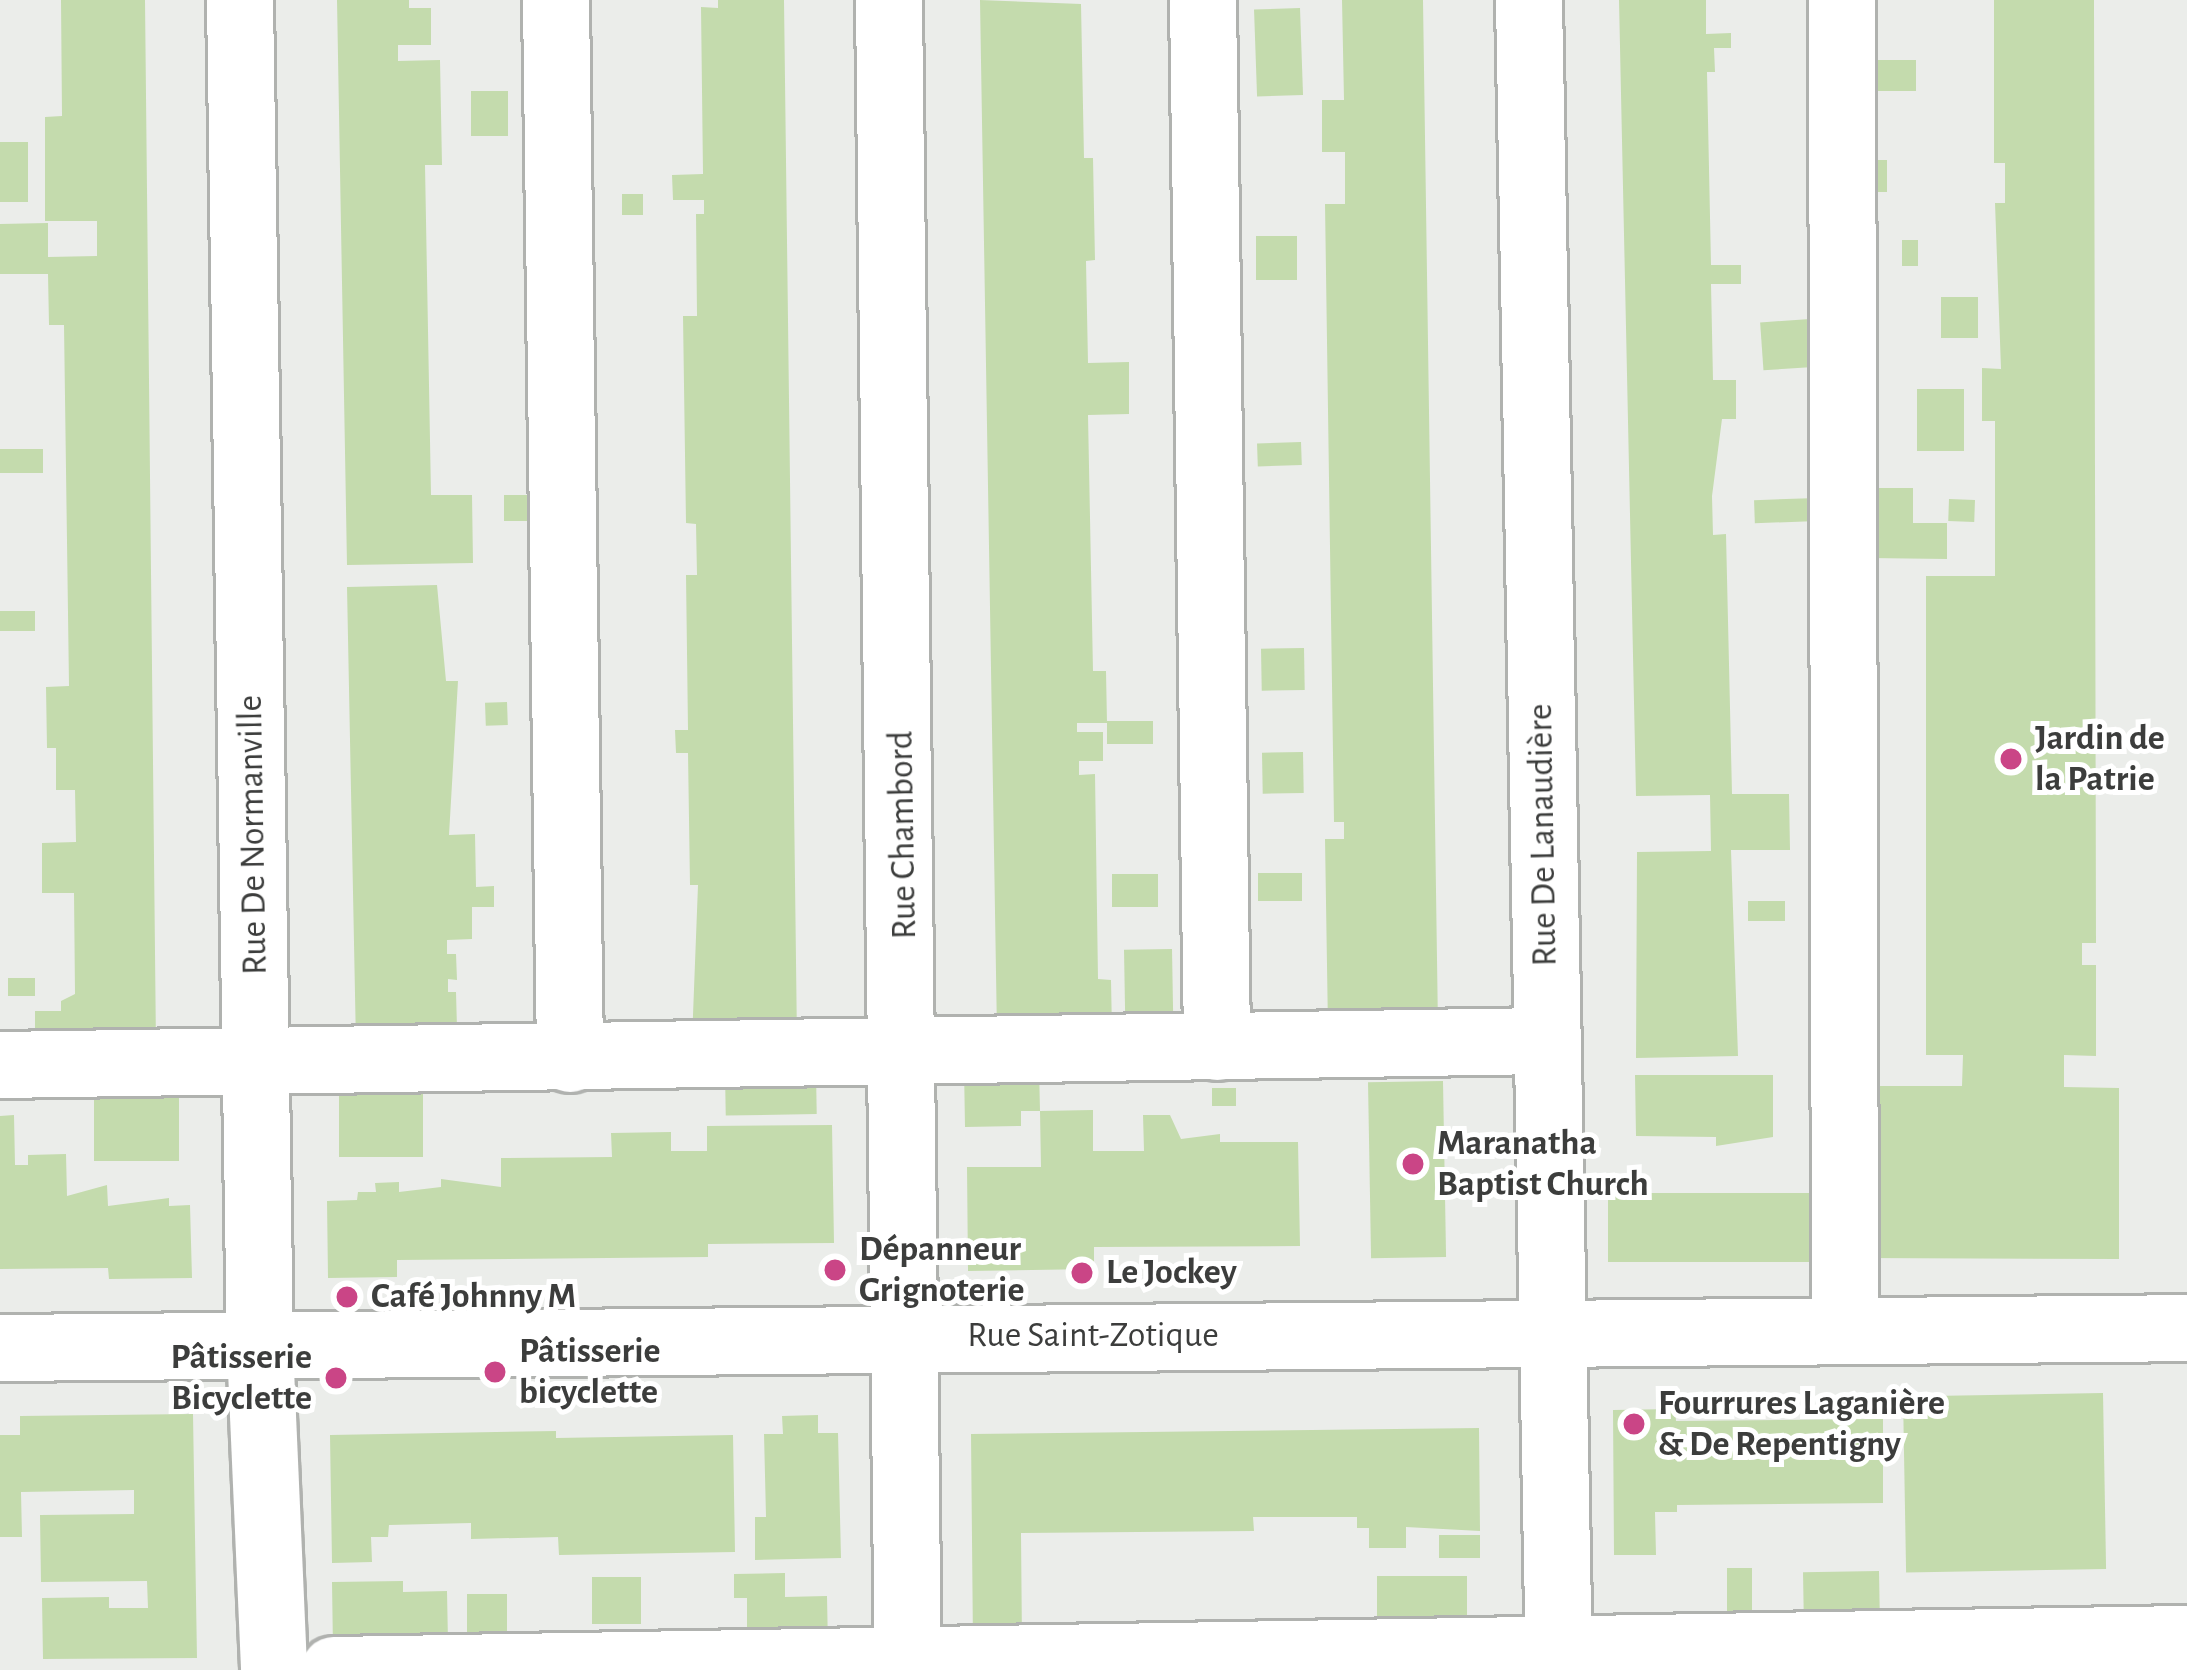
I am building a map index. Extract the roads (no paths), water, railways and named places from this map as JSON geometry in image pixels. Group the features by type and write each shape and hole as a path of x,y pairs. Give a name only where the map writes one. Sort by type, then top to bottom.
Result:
{"street":[{"name":"Rue De Normanville","path":"241,0 260,1347 274,1670"},
{"path":"556,0 570,1059"},
{"name":"Rue Chambord","path":"889,0 906,1052 908,1665"},
{"path":"1203,0 1217,1047"},
{"name":"Rue De Lanaudière","path":"1529,0 1558,1660"},
{"path":"1842,0 1845,1330"},
{"path":"0,1065 1547,1041"},
{"name":"Rue Saint-Zotique","path":"0,1348 2187,1328"},
{"path":"334,1670 1851,1657 2187,1639"}],"place":[{"name":"Jardin de la Patrie","path":"2011,759"},
{"name":"Maranatha Baptist Church","path":"1413,1164"},
{"name":"Dépanneur Grignoterie","path":"835,1270"},
{"name":"Le Jockey","path":"1082,1273"},
{"name":"Café Johnny M","path":"347,1297"},
{"name":"Pâtisserie bicyclette","path":"495,1372"},
{"name":"Pâtisserie Bicyclette","path":"336,1378"},
{"name":"Fourrures Laganière & De Repentigny","path":"1634,1424"}]}
